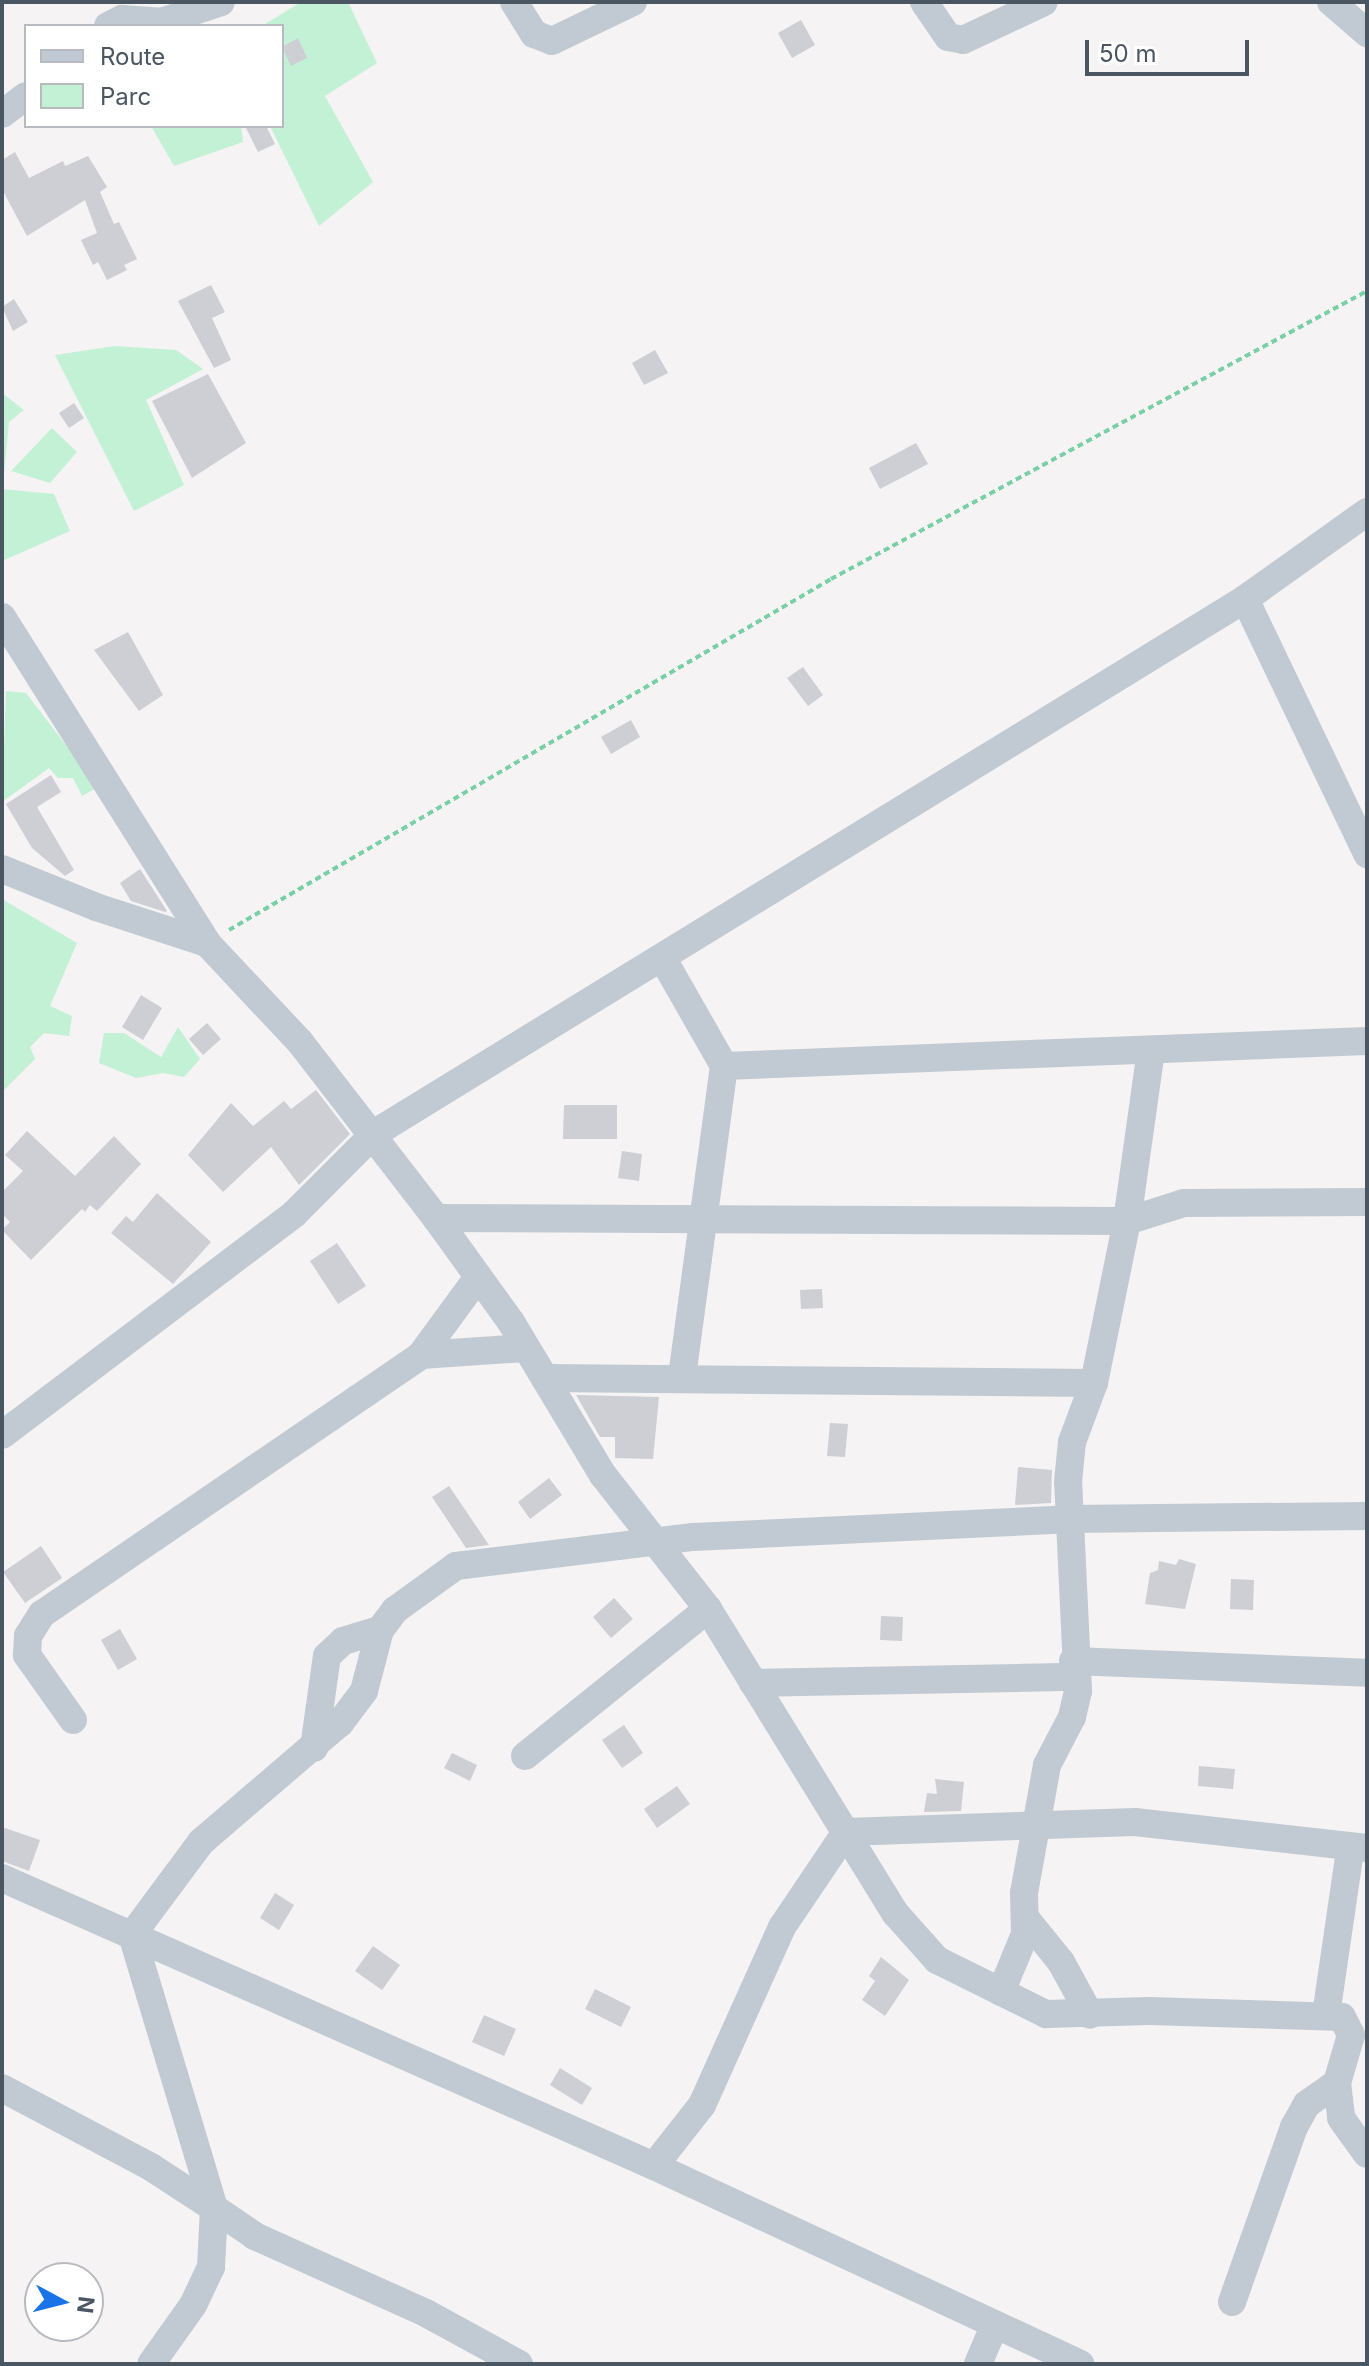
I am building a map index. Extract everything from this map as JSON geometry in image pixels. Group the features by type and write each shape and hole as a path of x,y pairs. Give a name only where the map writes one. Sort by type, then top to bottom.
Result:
{"street":[{"path":"112,24 122,19 161,22 221,2"},
{"path":"514,2 534,34 552,41 633,2"},
{"path":"924,2 948,37 963,40 1044,2"},
{"path":"1331,2 1367,33"},
{"path":"2,114 24,98"},
{"path":"2,1435 294,1214 375,1133 1245,599 1367,512"},
{"path":"1245,599 1367,854"},
{"path":"3,620 207,943 289,1030 375,1133 526,1348 603,1475 708,1609 896,1914 937,1960 1046,2014 1342,2017 1351,2035 1337,2083 1341,2118 1367,2154"},
{"path":"2,869 96,907 207,943"},
{"path":"663,959 724,1066 706,1220 682,1378"},
{"path":"724,1066 1367,1041"},
{"path":"1001,1992 1014,1967 1027,1920 1024,1893 1047,1765 1072,1717 1078,1691 1073,1669 1069,1519 1072,1442 1094,1383 1127,1221 1151,1050"},
{"path":"436,1218 1127,1221 1184,1203 1367,1202"},
{"path":"73,1720 27,1655 28,1636 42,1614 421,1355 478,1277"},
{"path":"421,1355 526,1348"},
{"path":"545,1378 1094,1383"},
{"path":"132,1935 201,1842 314,1748 364,1691 380,1630 395,1610 456,1566 803,1528 1069,1519 1367,1516"},
{"path":"525,1756 708,1609"},
{"path":"314,1748 327,1656 343,1641 380,1630"},
{"path":"753,1683 1073,1669 1367,1673"},
{"path":"846,1832 1135,1822 1358,1849 1326,2015"},
{"path":"654,2166 702,2105 782,1927 846,1832"},
{"path":"2,1878 654,2166 1080,2364"},
{"path":"1027,1920 1061,1962 1090,2015"},
{"path":"132,1935 214,2208 211,2267 193,2305 151,2364"},
{"path":"1232,2302 1294,2127 1307,2104 1337,2083"},
{"path":"2,2088 151,2167 255,2236 426,2313 519,2364"},
{"path":"978,2364 995,2324"}],"path":[{"path":"207,943 831,579 1367,291"}],"green space":[{"path":"301,2 348,2 377,63 325,96 373,182 319,226 271,128 284,128 284,24 265,24"},
{"path":"152,128 241,128 243,142 174,166"},
{"path":"115,346 176,350 203,369 146,400 184,485 134,511 55,355"},
{"path":"2,393 24,410 9,422 4,474"},
{"path":"52,428 77,452 50,483 11,471"},
{"path":"2,489 54,494 70,531 2,561"},
{"path":"6,691 26,693 98,787 82,796 73,778 58,778 49,768 2,802"},
{"path":"2,899 77,943 50,1006 72,1016 69,1036 44,1033 30,1047 35,1059 2,1092"},
{"path":"178,1027 200,1059 184,1077 163,1073 136,1078 99,1063 104,1033 124,1033 161,1057"}],"building":[{"path":"801,20 815,45 792,58 778,33"},
{"path":"298,38 307,58 291,66 284,46"},
{"path":"246,128 267,128 275,144 258,152"},
{"path":"15,152 29,178 63,161 65,166 88,156 107,187 100,192 114,224 119,222 137,259 124,265 127,270 107,280 98,262 93,265 81,240 97,233 85,200 27,236 2,189 2,160"},
{"path":"211,285 225,312 212,318 231,360 214,368 178,301"},
{"path":"14,299 28,322 13,331 2,307"},
{"path":"655,350 668,373 644,385 632,363"},
{"path":"208,374 246,443 192,478 152,401"},
{"path":"74,403 84,418 69,428 59,413"},
{"path":"916,443 928,464 880,489 869,468"},
{"path":"128,632 163,695 139,711 94,650"},
{"path":"803,667 823,695 808,706 787,678"},
{"path":"631,720 640,737 611,754 601,737"},
{"path":"51,775 61,792 37,807 74,870 65,876 32,848 6,804"},
{"path":"140,869 167,911 131,901 120,883"},
{"path":"141,995 162,1008 143,1040 122,1027"},
{"path":"207,1023 221,1039 203,1055 189,1039"},
{"path":"316,1090 350,1134 299,1185 271,1147 223,1192 188,1155 231,1103 253,1126 284,1101 291,1109"},
{"path":"564,1105 617,1105 617,1139 563,1139"},
{"path":"27,1131 75,1176 114,1136 141,1164 97,1211 90,1205 85,1212 82,1209 31,1260 2,1230 10,1222 2,1214 2,1192 23,1171 5,1155"},
{"path":"622,1151 642,1154 639,1181 618,1178"},
{"path":"157,1193 211,1242 173,1284 111,1233 126,1216 133,1222"},
{"path":"337,1243 366,1286 338,1304 310,1261"},
{"path":"822,1289 823,1308 801,1309 800,1290"},
{"path":"576,1395 659,1397 653,1459 615,1458 615,1437 600,1437"},
{"path":"830,1423 848,1424 845,1457 827,1456"},
{"path":"1018,1467 1052,1470 1051,1503 1015,1505"},
{"path":"549,1478 562,1495 530,1519 518,1502"},
{"path":"449,1486 489,1545 466,1548 432,1497"},
{"path":"41,1546 62,1578 25,1603 3,1572"},
{"path":"1179,1559 1196,1564 1185,1609 1145,1604 1150,1573 1158,1570 1159,1561 1176,1565"},
{"path":"1231,1579 1254,1580 1253,1610 1230,1609"},
{"path":"614,1598 633,1619 611,1638 593,1617"},
{"path":"881,1616 903,1617 902,1641 880,1640"},
{"path":"120,1629 137,1659 118,1670 101,1640"},
{"path":"624,1725 643,1753 622,1768 602,1740"},
{"path":"452,1753 477,1765 470,1781 444,1768"},
{"path":"1199,1766 1235,1769 1233,1789 1198,1786"},
{"path":"935,1779 964,1782 961,1811 924,1812 927,1793 937,1794"},
{"path":"677,1786 690,1804 657,1828 644,1809"},
{"path":"2,1827 40,1840 29,1871 2,1861"},
{"path":"275,1893 294,1905 279,1930 260,1918"},
{"path":"373,1946 400,1965 382,1990 355,1971"},
{"path":"881,1957 909,1980 885,2016 862,2000 875,1981 869,1976"},
{"path":"595,1989 631,2007 621,2027 585,2009"},
{"path":"484,2015 516,2029 504,2056 472,2042"},
{"path":"560,2068 592,2088 582,2105 550,2085"}]}
